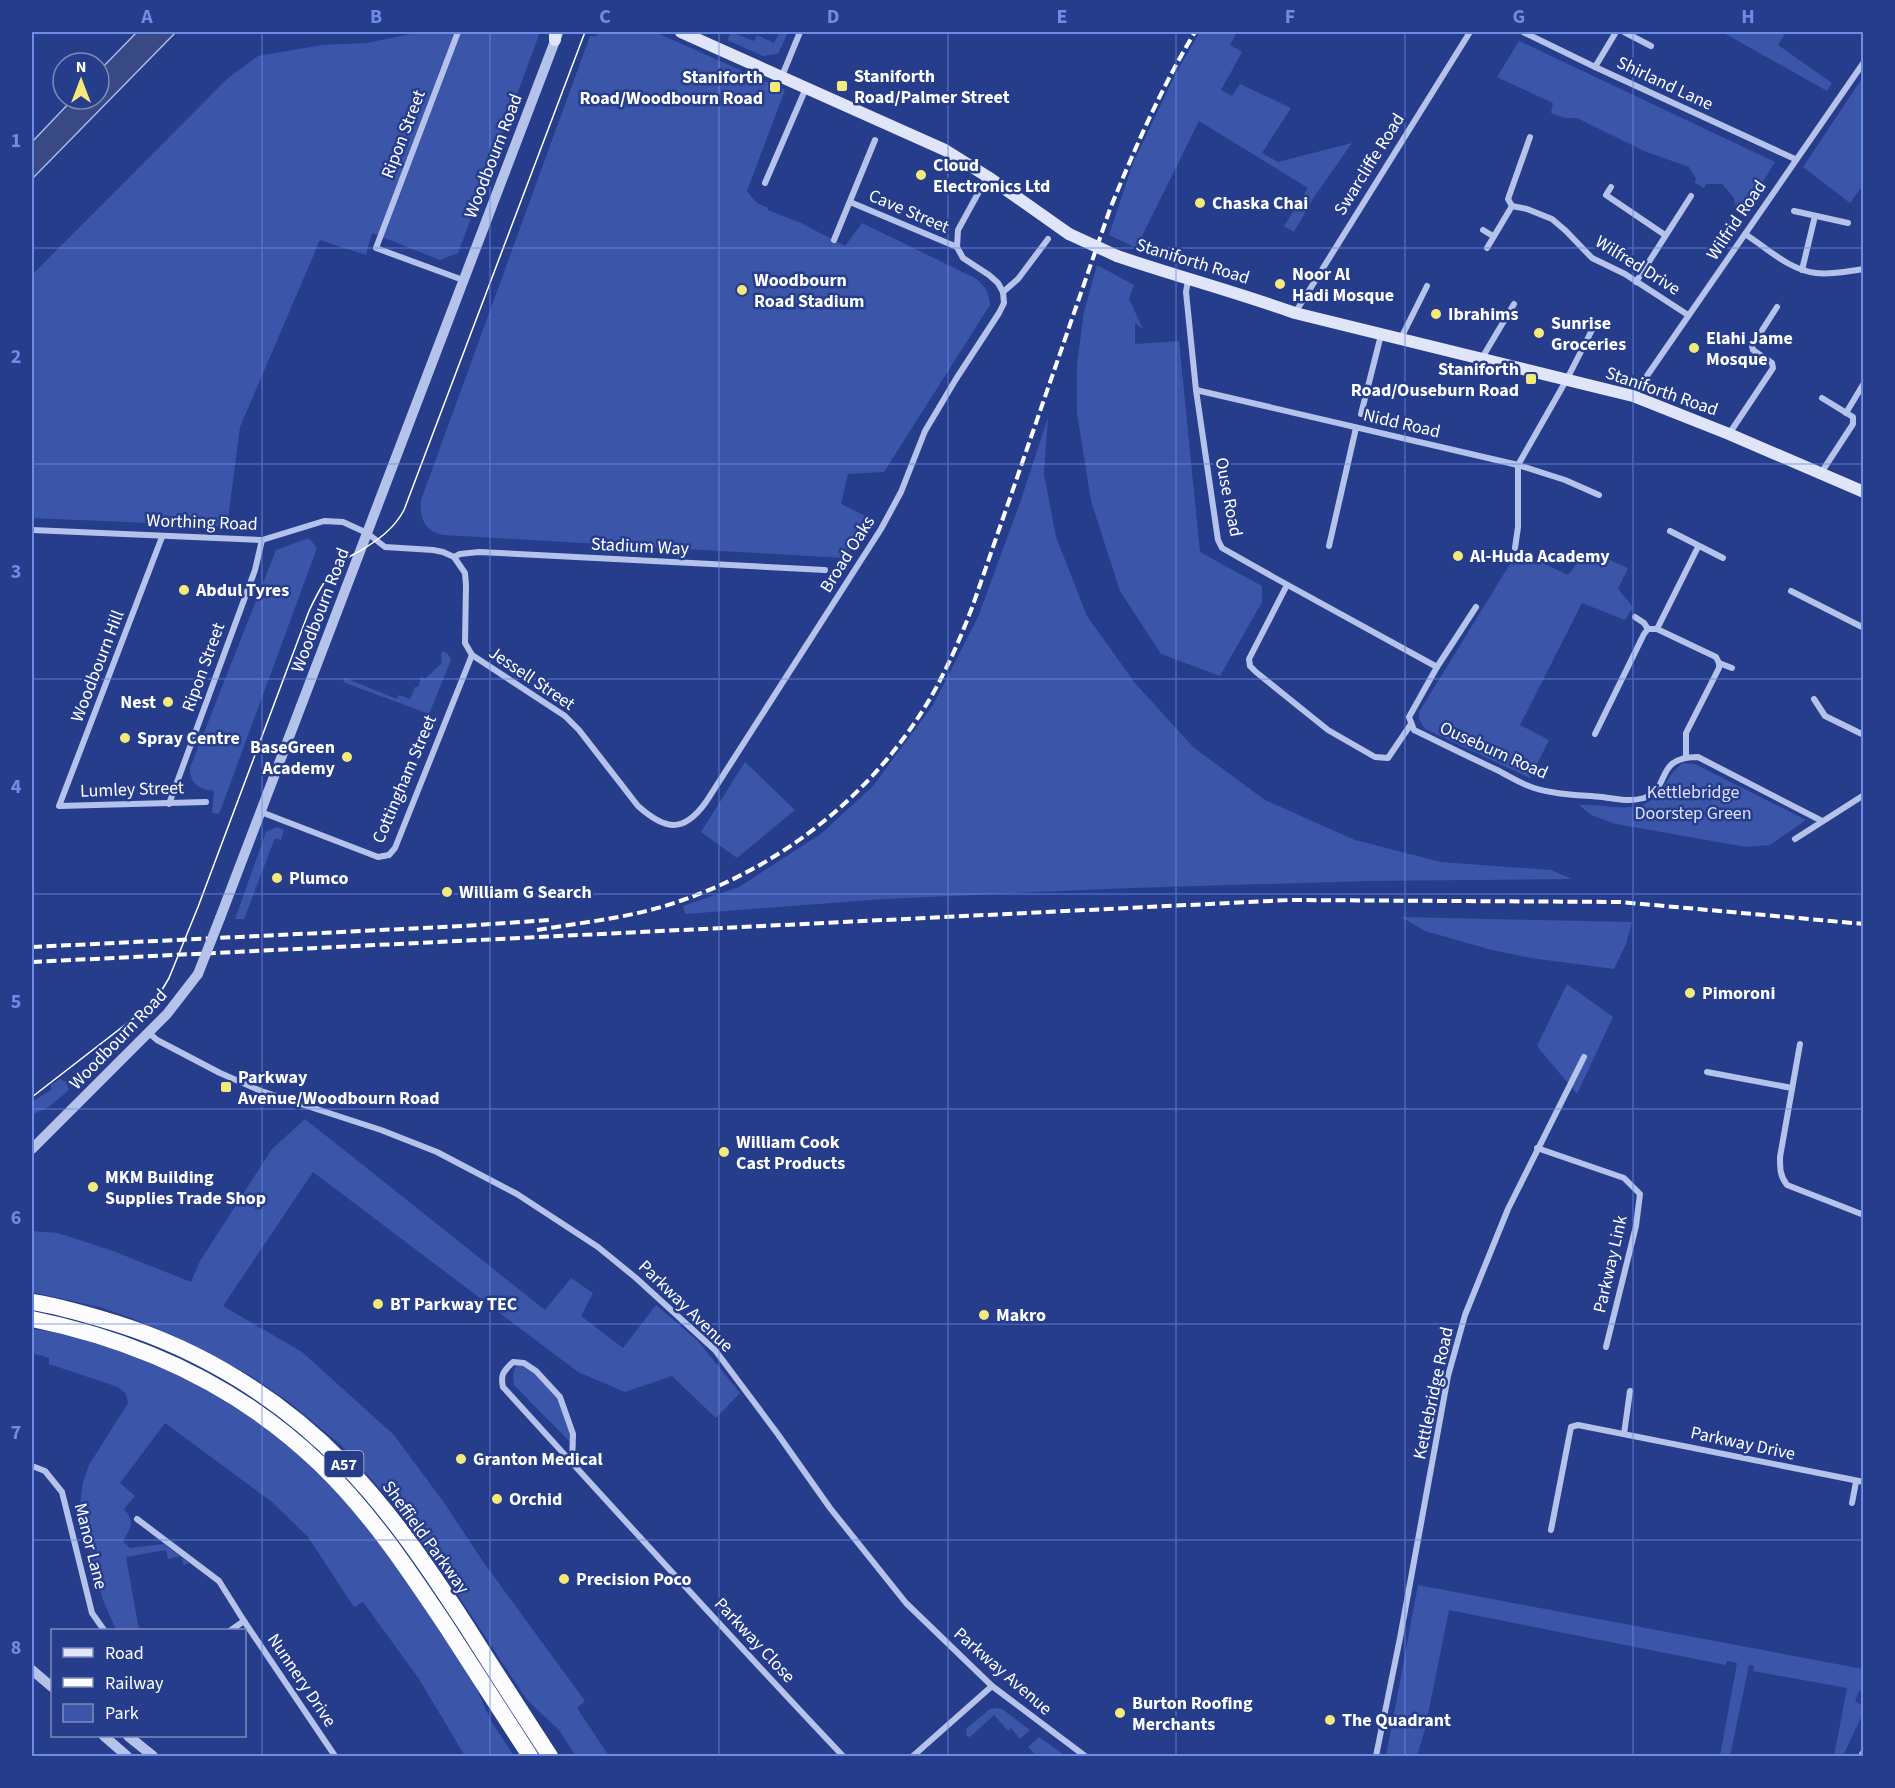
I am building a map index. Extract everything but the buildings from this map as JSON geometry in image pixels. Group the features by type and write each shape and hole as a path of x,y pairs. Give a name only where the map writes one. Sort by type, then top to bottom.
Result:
{"highway":[{"name":"Sheffield Parkway","path":"32,1302 124,1326 183,1350 238,1379 297,1420 344,1464 403,1533 439,1584 550,1756"},
{"name":"Sheffield Parkway","path":"32,1319 103,1337 174,1364 233,1396 288,1435 321,1465 381,1533 413,1577 530,1756"}],"main road":[{"name":"Staniforth Road","path":"681,32 945,150 1069,234 1118,256 1295,313 1633,396 1729,434 1863,492"}],"street":[{"name":"Ripon Street","path":"458,32 376,248 463,280"},
{"path":"782,76 800,32"},
{"name":"Swarcliffe Road","path":"1295,313 1470,32"},
{"name":"Shirland Lane","path":"1524,32 1795,159"},
{"path":"1595,67 1616,32"},
{"path":"1624,32 1651,46"},
{"name":"Woodbourn Road","path":"32,1149 149,1033 198,974 556,34"},
{"name":"Wilfrid Road","path":"1633,396 1863,62"},
{"path":"765,183 806,87"},
{"path":"1487,248 1512,206 1508,199 1530,137"},
{"path":"834,240 875,140"},
{"path":"988,177 958,230 957,247 963,258 989,275 998,283 1003,292"},
{"path":"1611,187 1606,195 1665,235"},
{"path":"1636,282 1691,196"},
{"name":"Cave Street","path":"850,202 957,247"},
{"name":"Wilfred Drive","path":"1512,206 1552,219 1592,258 1625,274 1688,315"},
{"path":"1794,211 1848,223"},
{"path":"1802,270 1815,216"},
{"path":"1483,230 1493,236"},
{"path":"1745,234 1802,270 1816,273 1838,273 1863,269"},
{"name":"Broad Oaks","path":"690,820 706,802 881,529 901,492 925,431 999,313 1004,303 1003,292 1018,279 1048,239"},
{"name":"Ouse Road","path":"1188,280 1186,292 1196,390 1218,540 1222,548 1437,667"},
{"path":"1401,338 1427,286"},
{"path":"1482,358 1514,304"},
{"path":"1729,434 1773,368 1772,363 1753,350 1752,346 1777,307"},
{"path":"1515,548 1518,527 1518,465 1594,326"},
{"path":"1361,414 1381,334"},
{"path":"1846,412 1863,383"},
{"name":"Nidd Road","path":"1196,390 1518,465 1565,480 1599,495"},
{"path":"1821,473 1853,424 1853,417 1822,398"},
{"path":"1329,546 1356,428"},
{"name":"Worthing Road","path":"32,530 262,540 331,520 343,522 367,533"},
{"path":"1670,531 1723,558"},
{"path":"367,533 385,547 433,549 454,557"},
{"name":"Woodbourn Hill","path":"59,806 162,537"},
{"name":"Ripon Street","path":"169,804 255,570 262,540"},
{"path":"1657,630 1698,547"},
{"name":"Stadium Way","path":"454,557 479,552 825,570"},
{"name":"Jessell Street","path":"454,557 465,573 465,643 472,655 565,716 579,730 638,806 649,816 669,825 678,825 690,820"},
{"path":"1287,585 1249,659 1250,666 1328,729 1375,757 1388,758 1411,724 1409,717 1437,667 1476,607"},
{"path":"1791,591 1863,628"},
{"path":"1635,617 1648,629 1657,630 1716,657 1719,663 1719,668 1686,733 1686,757 1698,757 1822,821"},
{"path":"1595,734 1648,629"},
{"name":"Cottingham Street","path":"261,812 378,857 389,855 395,848 472,655"},
{"path":"1719,663 1731,668"},
{"path":"1814,699 1825,716 1863,735"},
{"name":"Ouseburn Road","path":"1411,724 1414,730 1533,788 1560,794 1625,799 1644,798 1660,783 1668,767 1677,759 1686,757"},
{"path":"1795,839 1863,797"},
{"name":"Lumley Street","path":"59,806 206,802"},
{"name":"Parkway Avenue","path":"149,1033 157,1040 250,1086 381,1130 437,1152 517,1194 605,1253 715,1350 830,1508 906,1603 992,1686 1085,1756"},
{"path":"1800,1044 1780,1157 1782,1179 1788,1185 1863,1215"},
{"name":"Kettlebridge Road","path":"1376,1756 1448,1376 1465,1315 1508,1209 1584,1057"},
{"path":"1707,1072 1792,1088"},
{"name":"Parkway Link","path":"1537,1148 1624,1178 1640,1194 1636,1226 1606,1347"},
{"name":"Parkway Close","path":"572,1464 573,1434 560,1397 536,1371 524,1363 513,1362 501,1378 503,1387 572,1464 774,1684 843,1756"},
{"path":"1624,1434 1630,1391"},
{"name":"Parkway Drive","path":"1551,1530 1571,1427 1578,1425 1860,1482 1852,1503"},
{"name":"Manor Lane","path":"32,1466 45,1471 62,1492 92,1613 103,1629"},
{"name":"Nunnery Drive","path":"136,1519 219,1581 335,1756"},
{"path":"232,1629 244,1621"},
{"path":"32,1670 51,1686"},
{"path":"913,1756 992,1686"},
{"path":"108,1737 127,1756"},
{"path":"129,1737 153,1756"},
{"path":"1861,1756 1863,1751"}],"green space":[{"path":"421,32 540,32 458,253 440,260 372,233 366,255 320,240 240,427 228,519 219,526 32,518 32,275 228,78 258,56 322,45 366,43"},
{"name":"Woodbourn Road Stadium","path":"602,32 655,32 785,90 747,191 757,203 845,246 862,223 975,278 987,293 990,305 884,472 848,474 841,504 874,520 843,558 444,535 432,531 422,518 421,500 590,36"},
{"path":"731,32 754,41 757,35 774,43 780,32 788,32 778,54 763,56 727,40"},
{"path":"1200,32 1237,32 1230,45 1242,52 1221,90 1232,96 1240,84 1291,108 1262,153 1278,162 1352,143 1314,197 1294,232 1284,226 1308,188 1199,121 1136,248 1109,235 1133,163 1177,71"},
{"path":"1722,32 1786,32 1778,45 1832,83 1827,91"},
{"path":"1519,41 1775,162 1746,209 1735,205 1734,198 1722,184 1706,184 1704,188 1695,183 1696,179 1689,167 1644,151 1577,118 1565,118 1551,113 1553,103 1497,77"},
{"path":"1863,77 1863,185 1850,203 1803,167"},
{"path":"1097,265 1134,285 1129,299 1143,329 1135,323 1135,344 1179,341 1200,552 1262,586 1262,602 1220,676 1161,654 1120,591 1091,501 1077,413 1077,364 1084,312"},
{"path":"1048,417 1044,474 1056,537 1087,616 1135,683 1193,747 1265,800 1355,840 1441,862 1551,870 1572,879 1370,881 1130,888 885,899 685,914 683,906 739,887 822,833 873,786 933,705 978,617 1021,500"},
{"path":"309,538 317,548 219,814 212,813 214,791 197,785 190,774 190,768 276,550"},
{"path":"1518,551 1568,575 1585,553 1598,555 1628,568 1618,589 1633,607 1625,620 1582,603 1520,725 1549,740 1530,778 1425,729 1419,719 1419,712"},
{"path":"443,651 451,660 429,714 343,682 345,678 397,699 399,695 410,699 421,677 425,679 442,663"},
{"path":"745,762 795,810 737,858 701,832"},
{"name":"Kettlebridge Doorstep Green","path":"1683,763 1695,764 1806,820 1770,845 1746,847 1616,824 1591,815 1579,805 1627,807 1645,804 1657,796 1673,772"},
{"path":"277,827 284,830 281,840 275,838 244,919 235,919 266,832"},
{"path":"1401,917 1632,922 1626,944 1614,969 1531,958 1492,950 1425,931"},
{"path":"1567,984 1613,1017 1577,1094 1537,1046"},
{"path":"60,1079 66,1082 69,1090 50,1106 32,1115 32,1102 51,1090 51,1085"},
{"path":"305,1119 545,1310 571,1278 593,1293 581,1316 623,1348 656,1305 698,1341 740,1393 716,1418 672,1376 625,1392 578,1372 313,1172 223,1306 302,1352 394,1435 585,1701 577,1708 609,1756 576,1756 559,1730 527,1700 448,1580 396,1507 341,1445 290,1403 251,1376 174,1336 103,1308 32,1292 32,1231 58,1233 113,1251 191,1282 200,1261 272,1149"},
{"path":"32,1329 79,1335 146,1358 220,1394 303,1455 387,1551 476,1687 491,1721 514,1756 465,1756 419,1679 363,1602 354,1607 308,1537 272,1502 165,1423 120,1483 135,1496 124,1509 130,1517 131,1525 123,1541 130,1548 164,1544 180,1556 168,1559 166,1550 126,1557 139,1629 116,1629 103,1600 79,1511 83,1482 89,1465 128,1403 126,1394 118,1387 49,1364 49,1358 32,1353"},
{"path":"524,1365 544,1381 566,1412 571,1423 576,1448 514,1385 513,1373 516,1366"},
{"path":"181,1557 189,1563 184,1565"},
{"path":"1418,1585 1863,1669 1863,1692 1859,1691 1855,1702 1863,1705 1863,1713 1843,1756 1834,1756 1847,1688 1753,1671 1754,1666 1749,1665 1730,1756 1720,1756 1737,1663 1727,1661 1726,1665 1449,1610 1425,1729 1417,1756 1386,1756"},
{"path":"990,1709 1002,1709 1030,1730 1020,1739 1011,1728 1008,1731 994,1715 970,1737 967,1736 967,1728"},
{"path":"1039,1737 1066,1756 1033,1756 1034,1753 1028,1747"}],"shaded area":[{"path":"137,32 176,32 111,98 111,59"},
{"path":"62,111 99,111 32,179 32,142"}],"tram line":[{"path":"32,1097 143,1011 159,995 169,978 316,597 337,566 385,534 404,510 585,32"}],"railway":[{"path":"537,930 648,911 721,885 757,866 792,845 856,793 909,731 937,686 965,627 1110,209 1149,119 1195,32"},
{"path":"32,962 1290,900 1620,902 1864,924"},
{"path":"32,947 549,920"}],"place":[{"name":"Staniforth Road/Palmer Street","path":"842,86"},
{"name":"Staniforth Road/Woodbourn Road","path":"775,87"},
{"name":"Cloud Electronics Ltd","path":"921,175"},
{"name":"Chaska Chai","path":"1200,203"},
{"name":"Noor Al Hadi Mosque","path":"1280,284"},
{"name":"Woodbourn Road Stadium","path":"742,290"},
{"name":"Ibrahims","path":"1436,314"},
{"name":"Sunrise Groceries","path":"1539,333"},
{"name":"Elahi Jame Mosque","path":"1694,348"},
{"name":"Staniforth Road/Ouseburn Road","path":"1531,379"},
{"name":"Al-Huda Academy","path":"1458,556"},
{"name":"Abdul Tyres","path":"184,590"},
{"name":"Nest","path":"168,702"},
{"name":"Spray Centre","path":"125,738"},
{"name":"BaseGreen Academy","path":"347,757"},
{"name":"Plumco","path":"277,878"},
{"name":"William G Search","path":"447,892"},
{"name":"Pimoroni","path":"1690,993"},
{"name":"Parkway Avenue/Woodbourn Road","path":"226,1087"},
{"name":"William Cook Cast Products","path":"724,1152"},
{"name":"MKM Building Supplies Trade Shop","path":"93,1187"},
{"name":"BT Parkway TEC","path":"378,1304"},
{"name":"Makro","path":"984,1315"},
{"name":"Granton Medical","path":"461,1459"},
{"name":"Orchid","path":"497,1499"},
{"name":"Precision Poco","path":"564,1579"},
{"name":"Burton Roofing Merchants","path":"1120,1713"},
{"name":"The Quadrant","path":"1330,1720"}]}
